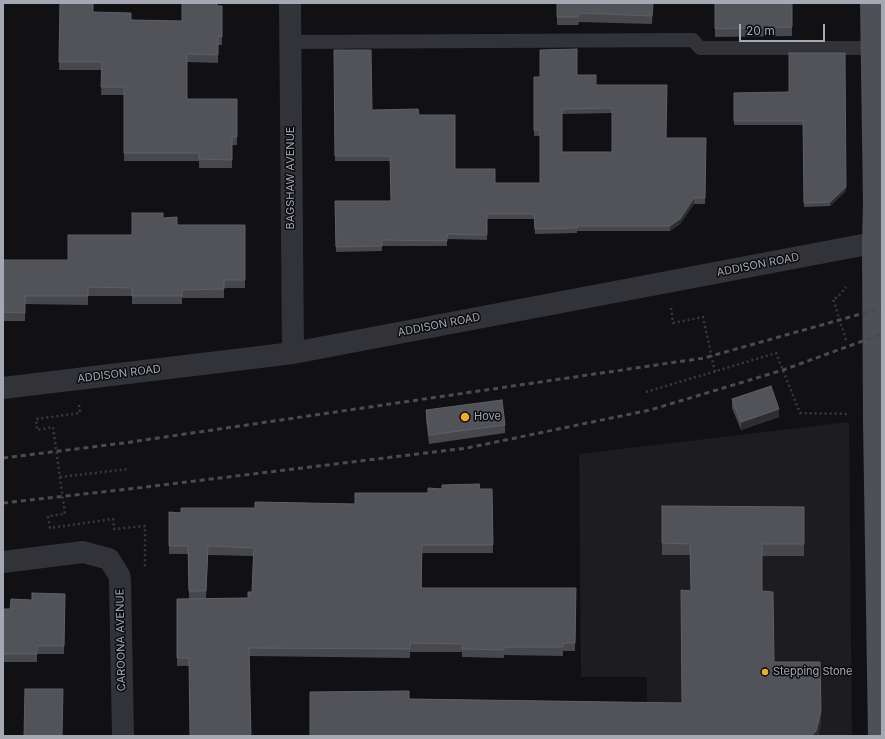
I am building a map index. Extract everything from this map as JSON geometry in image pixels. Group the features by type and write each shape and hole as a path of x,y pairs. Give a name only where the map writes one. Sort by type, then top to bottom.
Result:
{"main road":[{"path":"871,3 874,203 873,243 878,408 879,736"}],"street":[{"name":"BAGSHAW AVENUE","path":"290,3 293,353"},
{"name":"ADDISON ROAD","path":"3,388 293,353 873,243"},
{"name":"CAROONA AVENUE","path":"3,562 83,552 109,559 119,575 120,580 123,736"}],"lane":[{"path":"290,42 693,40 700,48 872,48"}],"path":[{"path":"666,282 673,323 703,317 715,372"},
{"path":"646,392 776,353 800,414 878,408"},
{"path":"78,379 80,413 36,419 37,430 53,427 65,514 48,516 50,528 113,519 114,529 145,526 145,574"},
{"path":"60,477 128,469"}],"shaded area":[{"path":"849,422 852,736 647,736 647,677 581,677 579,454"}],"building":[{"path":"60,3 93,3 93,12 131,13 131,20 182,21 182,3 217,3 217,6 222,6 222,37 218,36 218,55 187,54 187,99 237,99 237,137 232,137 232,160 199,159 199,153 124,153 124,87 101,87 102,62 59,62"},
{"path":"557,3 653,3 652,16 579,13 578,17 557,17"},
{"path":"715,3 792,3 792,27 715,29"},
{"path":"577,49 577,75 596,75 596,85 667,85 666,138 706,138 705,198 694,198 680,219 670,226 577,226 577,228 535,229 534,214 487,214 487,235 447,234 447,241 382,240 382,246 336,247 335,201 391,201 390,156 335,156 334,50 371,50 372,110 418,109 419,115 455,115 455,169 495,169 495,183 540,183 540,130 534,130 534,77 540,77 540,50","holes":["612,108 612,152 562,152 562,109"]},
{"path":"789,53 845,53 846,187 830,202 804,203 803,121 734,121 734,93 789,92"},
{"path":"132,213 163,213 163,218 177,217 177,225 245,225 245,280 224,280 224,289 182,290 182,296 132,296 132,288 88,287 88,296 25,296 25,313 3,312 3,260 68,260 68,235 132,235"},
{"path":"771,386 779,409 741,422 732,399"},
{"path":"502,400 505,425 429,435 426,410"},
{"path":"479,484 480,489 492,489 493,545 422,545 421,588 576,588 575,643 563,643 563,647 504,647 504,650 462,649 462,644 410,643 410,649 249,648 251,736 190,736 189,658 177,658 177,599 248,598 248,592 252,592 254,548 208,546 206,591 189,591 188,546 169,546 169,512 181,513 181,508 255,508 255,502 355,504 355,493 428,493 428,488 442,489 442,485"},
{"path":"662,506 804,507 804,544 762,544 762,591 773,592 774,662 820,662 821,711 816,731 811,736 310,736 310,692 409,691 409,699 682,703 681,590 691,591 690,544 662,543"},
{"path":"32,593 65,594 64,646 37,646 37,654 3,654 3,609 10,609 11,599 32,600"},
{"path":"25,689 63,689 62,736 24,736"}],"railway":[{"path":"3,458 124,443 704,358 882,308"},
{"path":"3,503 467,448 650,410 783,370 882,334"}],"place":[{"name":"Hove","path":"465,417"},
{"name":"Stepping Stone","path":"765,672"}]}
